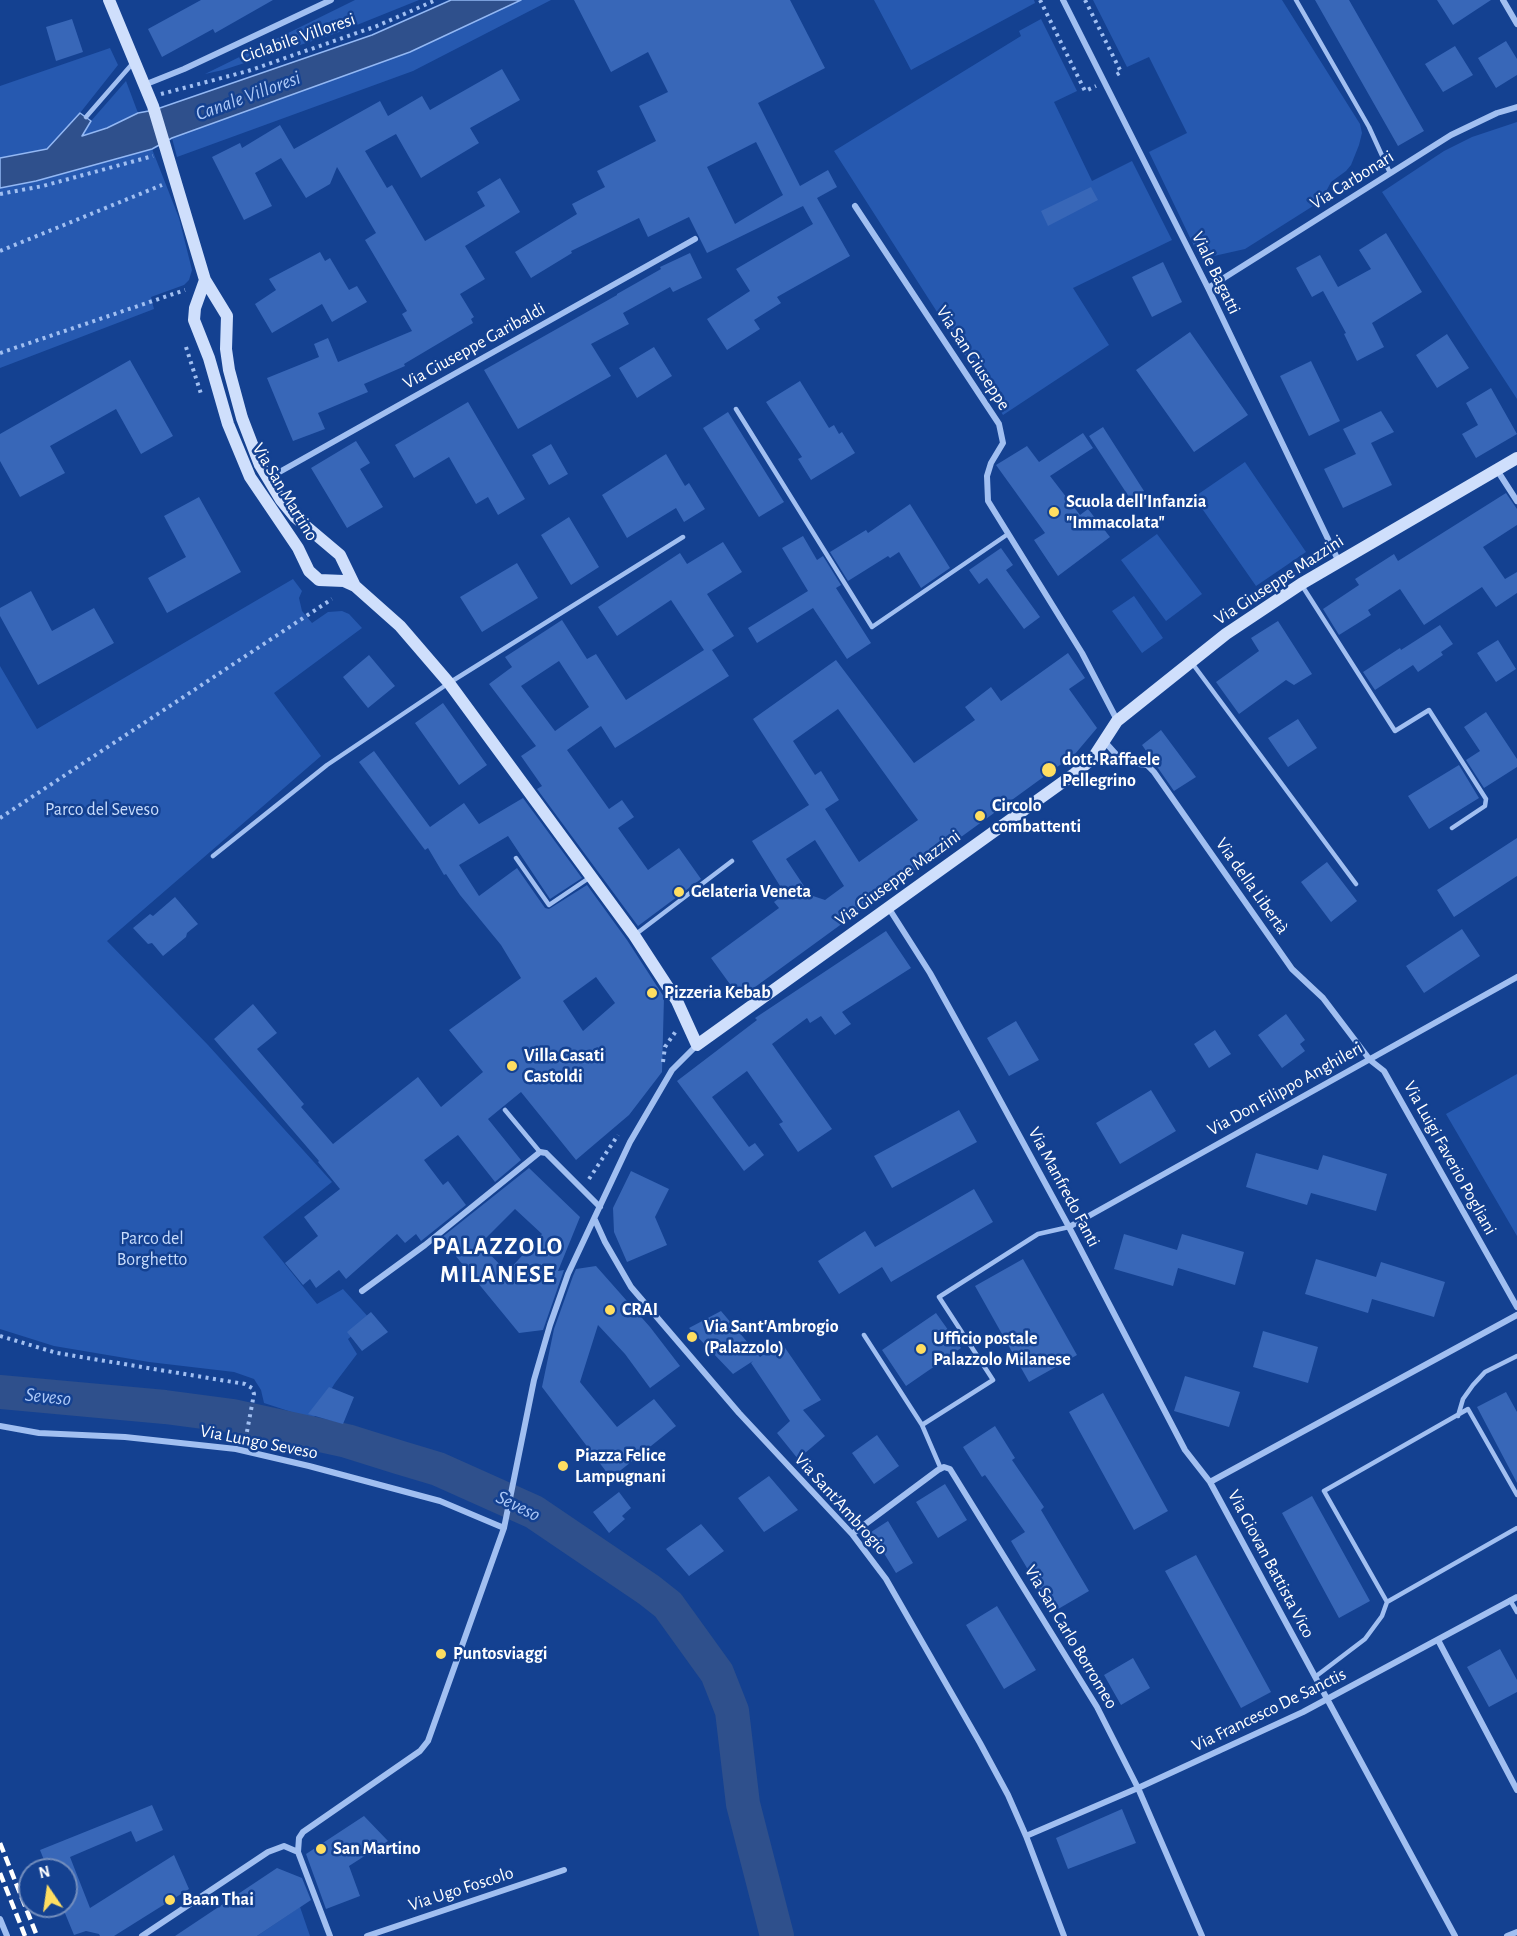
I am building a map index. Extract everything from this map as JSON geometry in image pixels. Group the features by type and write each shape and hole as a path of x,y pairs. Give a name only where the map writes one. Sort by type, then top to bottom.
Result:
{"street":[{"name":"Via San Martino","path":"109,0 153,106 177,179 205,280 227,316 227,360 233,391 250,441 267,479 281,500 295,517 340,555 355,586"},
{"path":"144,85 184,69 331,0"},
{"name":"Viale Bagatti","path":"1063,0 1208,288 1339,562"},
{"path":"1503,0 1517,24"},
{"name":"Via Carbonari","path":"1208,288 1451,135 1497,113 1517,107"},
{"name":"Via San Giuseppe","path":"855,206 999,424 1003,443 991,463 987,476 988,501 993,513 1082,653 1117,721"},
{"name":"Via Giuseppe Garibaldi","path":"267,479 695,238"},
{"name":"Via San Martino","path":"205,280 195,308 195,326 209,358 228,424 250,477 265,501 298,548 314,577 327,581 344,581 355,586 400,626 449,683 634,935 677,1001 697,1045"},
{"name":"Via Giuseppe Mazzini","path":"298,1852 297,1844 303,1832 420,1751 428,1741 504,1528 516,1478 534,1380 568,1275 630,1142 672,1070 697,1045 1074,774 1105,742 1117,721 1226,634 1339,562 1517,458"},
{"path":"1497,470 1517,501"},
{"name":"Via della Libertà","path":"1105,742 1123,762 1147,765 1154,772 1292,969 1323,998 1370,1060"},
{"name":"Via Manfredo Fanti","path":"888,908 930,973 1069,1227 1185,1450 1210,1482"},
{"name":"Via Don Filippo Anghileri","path":"1069,1227 1517,977"},
{"name":"Via Luigi Faverio Pogliani","path":"1370,1060 1384,1071 1517,1307"},
{"path":"362,1291 543,1153 600,1207"},
{"name":"Via Sant'Ambrogio","path":"595,1220 631,1287 739,1413 852,1534 885,1579 980,1743 1026,1836 1064,1936"},
{"name":"Via Giovan Battista Vico","path":"1455,1936 1210,1482 1517,1315"},
{"name":"Via Lungo Seveso","path":"0,1426 39,1433 125,1437 236,1449 440,1501 504,1528"},
{"path":"852,1534 941,1468"},
{"name":"Via San Carlo Borromeo","path":"941,1468 948,1468 952,1472 1091,1697 1138,1788 1202,1936"},
{"name":"Via Francesco De Sanctis","path":"1026,1836 1138,1788 1327,1700 1514,1598"},
{"path":"1438,1640 1517,1790"},
{"path":"142,1936 268,1852 284,1846 298,1852 330,1936"},
{"name":"Via Ugo Foscolo","path":"367,1936 564,1870"},
{"path":"0,1918 7,1936"},
{"path":"1507,1936 1517,1932"}],"lane":[{"path":"1296,0 1369,127 1390,173"},
{"path":"86,117 135,61"},
{"path":"736,409 872,627 1008,534"},
{"path":"213,856 327,765 449,683 683,537"},
{"path":"1301,585 1395,731 1429,710 1485,799 1485,806 1452,828"},
{"path":"1190,661 1356,884"},
{"path":"516,858 549,905 592,877"},
{"path":"634,935 732,861"},
{"path":"505,1110 543,1153"},
{"path":"922,1425 993,1380 939,1297 1038,1234 1069,1227"},
{"path":"864,1335 922,1425 941,1468"},
{"path":"1458,1416 1463,1400 1485,1372 1517,1356"},
{"path":"1387,1602 1324,1491 1468,1410 1517,1495"},
{"path":"1315,1677 1365,1639 1382,1616 1387,1602 1517,1528"},
{"path":"1514,1598 1517,1612"}],"path":[{"name":"Ciclabile Villoresi","path":"166,93 248,70 377,26 436,0"},
{"path":"0,194 43,186 156,155"},
{"path":"0,251 177,179"},
{"path":"0,353 188,288"},
{"path":"0,818 332,599"},
{"path":"0,1336 57,1353 245,1384 252,1388 254,1394 246,1437"}],"green space":[{"path":"355,0 419,0 337,33 205,74"},
{"path":"521,0 551,0 413,71 177,157 172,138 410,52"},
{"path":"874,0 1034,0 1035,3 911,70"},
{"path":"1093,0 1282,0 1360,124 1362,133 1351,165 1331,182 1321,201 1245,249 1214,256 1200,253 1194,246 1149,152 1187,133 1149,57 1127,67"},
{"path":"1041,19 1077,91 1054,102 1092,181 1132,161 1172,240 1073,288 1109,345 1003,415 834,151 1021,36 1019,31"},
{"path":"110,48 118,65 80,113 47,149 0,158 0,86"},
{"path":"126,81 138,113 107,128 81,136 91,121"},
{"path":"1517,122 1517,399 1382,192 1444,151 1472,137"},
{"path":"152,149 179,218 192,270 189,280 184,285 151,297 154,309 0,368 0,188 36,181"},
{"path":"1245,462 1306,552 1256,586 1194,497"},
{"path":"1157,534 1202,594 1166,621 1121,560"},
{"path":"293,579 302,591 299,598 302,611 312,623 328,612 342,611 349,614 362,628 274,693 321,756 107,941 208,1045 332,1182 263,1237 317,1304 343,1289 371,1320 348,1339 357,1354 335,1383 313,1419 264,1403 261,1390 254,1379 234,1372 149,1362 54,1346 0,1329 0,666 37,729"},
{"path":"1134,596 1163,638 1142,653 1112,611"},
{"path":"1517,1074 1517,1236 1446,1114"},
{"path":"300,1907 310,1936 257,1936"}],"water":[{"name":"Canale Villoresi","path":"451,0 521,0 410,52 172,138 152,149 36,181 0,188 0,158 47,149 80,113 91,121 82,136 107,128 138,113 154,110 372,35"}],"building":[{"path":"201,0 273,0 215,33 213,29 162,57 148,29"},
{"path":"574,0 790,0 825,68 758,103 800,186 828,170 837,187 817,198 850,256 777,297 781,303 754,320 760,329 727,350 707,319 750,291 736,269 813,224 803,206 707,253 689,217 648,237 639,218 571,251 572,253 531,278 515,252 577,214 572,204 605,187 597,171 656,141 639,106 668,92 648,52 611,72","holes":["756,142 783,195 735,224 707,167"]},
{"path":"1315,0 1349,0 1424,131 1398,146"},
{"path":"1437,0 1491,0 1453,25"},
{"path":"72,19 83,52 56,61 46,27"},
{"path":"1506,41 1517,59 1517,75 1496,88 1478,58"},
{"path":"1455,46 1473,75 1443,92 1425,64"},
{"path":"502,69 520,100 470,128 479,143 421,178 396,134 365,151 387,188 392,185 425,241 485,206 477,192 500,178 520,212 465,246 485,279 460,294 474,317 471,319 473,323 404,364 405,366 364,384 368,392 318,413 325,429 293,441 267,378 319,357 314,344 328,338 338,362 412,331 402,314 407,311 365,240 376,233 337,167 330,184 306,198 281,158 255,173 272,206 244,220 212,157 240,143 242,148 280,125 294,149 380,101 388,116 422,96 430,110"},
{"path":"1091,187 1098,200 1048,226 1041,211"},
{"path":"1386,233 1422,292 1372,323 1384,347 1357,361 1344,334 1346,333 1323,291 1312,297 1296,268 1320,255 1338,287 1371,269 1359,250"},
{"path":"320,252 325,261 330,258 349,290 357,286 367,302 332,322 322,304 272,333 255,304 276,290 269,279"},
{"path":"690,253 702,278 673,292 670,287 623,313 629,324 591,344 611,376 518,429 484,370 617,295 661,269 660,267"},
{"path":"1163,262 1182,302 1152,317 1132,277"},
{"path":"1190,332 1248,415 1194,452 1136,370"},
{"path":"1447,334 1469,368 1437,388 1416,355"},
{"path":"654,347 672,376 637,398 619,368"},
{"path":"130,360 173,436 141,454 116,409 50,446 65,473 20,497 0,461 0,434"},
{"path":"1311,361 1340,421 1309,436 1280,376"},
{"path":"800,381 829,428 834,425 839,434 842,432 855,453 811,480 798,459 802,457 766,402"},
{"path":"1491,388 1517,434 1476,458 1462,434 1478,425 1466,403"},
{"path":"468,402 525,499 498,515 488,497 476,504 449,457 414,478 395,445"},
{"path":"1381,411 1394,432 1371,443 1392,485 1343,508 1324,469 1356,454 1343,429"},
{"path":"728,412 784,502 759,517 703,428"},
{"path":"1103,427 1144,491 1131,500 1089,436"},
{"name":"Scuola dell'Infanzia \"Immacolata\"","path":"1083,433 1093,448 1050,476 1080,515 1088,509 1110,537 1058,576 1034,540 1045,533 996,465 1027,446 1039,462"},
{"path":"356,441 370,463 360,469 383,507 347,528 311,468"},
{"path":"551,444 568,474 549,485 532,455"},
{"path":"666,454 685,486 689,483 705,509 684,522 676,508 627,538 602,495"},
{"path":"1506,493 1517,509 1517,525 1483,547 1505,579 1517,572 1517,593 1496,607 1482,587 1424,625 1400,589 1368,610 1371,615 1339,635 1323,609 1359,585 1355,579 1394,554 1398,561"},
{"path":"199,497 241,572 167,613 148,578 186,557 164,516"},
{"path":"910,504 950,568 921,588 899,552 890,558 888,556 848,581 830,552 866,530 868,533"},
{"path":"569,517 599,567 571,585 541,535"},
{"path":"803,536 817,560 823,556 841,585 836,588 871,643 847,659 813,608 757,643 748,628 808,591 782,548"},
{"path":"723,542 742,572 707,594 734,636 712,650 729,676 615,748 601,726 567,750 609,809 622,800 634,817 618,828 648,870 679,848 701,879 638,926 537,789 542,786 521,756 536,746 489,684 512,667 505,657 562,620 587,659 596,654 626,700 704,650 671,600 617,636 598,607 680,553 687,564","holes":["559,661 589,707 555,731 521,686"]},
{"path":"1001,548 1013,565 1006,570 1040,617 1024,629 987,578 979,584 969,570"},
{"path":"517,563 538,598 482,632 460,597"},
{"path":"31,591 52,631 94,608 114,643 38,685 0,616 0,608"},
{"path":"1278,621 1312,674 1294,685 1286,680 1239,714 1216,682 1259,651 1251,638"},
{"path":"1440,625 1453,644 1441,652 1443,655 1418,672 1413,665 1375,690 1363,672"},
{"path":"1498,640 1516,669 1496,682 1477,653"},
{"path":"1068,653 1085,678 1069,689 1097,728 1075,754 740,998 711,958 779,908 774,902 785,894 752,841 809,805 753,719 836,660 914,763 975,720 965,707 991,687 1001,701","holes":["838,709 918,820 859,862 825,809 839,800 821,771 815,775 793,741","815,840 844,886 825,900 810,895 786,859"]},
{"path":"369,655 395,686 368,708 343,677"},
{"path":"443,703 487,765 459,785 415,723"},
{"path":"1486,712 1517,759 1517,767 1484,788 1466,760 1480,751 1464,727"},
{"path":"1298,719 1317,748 1288,767 1268,738"},
{"path":"1161,730 1196,777 1174,791 1142,745"},
{"path":"374,751 430,827 464,803 479,824 523,798 582,878 550,899 508,836 459,865 479,896 517,868 545,908 549,909 587,885 627,940 664,997 662,1072 629,1115 576,1160 521,1092 488,1119 521,1160 495,1182 458,1135 424,1160 443,1185 448,1181 466,1205 421,1241 416,1234 405,1243 397,1234 346,1279 339,1270 316,1288 310,1279 303,1285 285,1263 318,1236 304,1217 340,1189 319,1161 214,1039 253,1004 277,1033 257,1049 304,1104 301,1107 333,1144 418,1077 441,1107 483,1072 449,1030 521,978 501,945 446,874 444,875 428,848 425,850 359,762","holes":["596,977 615,1003 583,1031 563,1001"]},
{"path":"1459,765 1479,798 1429,829 1408,796"},
{"path":"1517,838 1517,876 1454,917 1437,890"},
{"path":"1327,862 1357,901 1331,922 1301,882"},
{"path":"175,897 198,924 163,956 152,943 148,944 133,928 150,914 153,916"},
{"path":"1462,929 1480,956 1424,993 1406,966"},
{"path":"886,931 911,968 842,1012 851,1024 835,1035 821,1016 810,1023 807,1018 772,1044 832,1129 798,1152 779,1124 783,1122 747,1071 712,1097 749,1147 755,1143 764,1155 744,1171 677,1081 757,1020 755,1018"},
{"path":"1286,1014 1305,1040 1300,1044 1305,1051 1282,1068 1258,1035"},
{"path":"1016,1021 1039,1060 1009,1076 987,1038"},
{"path":"1215,1030 1231,1054 1209,1068 1194,1044"},
{"path":"1151,1090 1176,1131 1120,1164 1096,1123"},
{"path":"959,1110 977,1142 892,1188 874,1156"},
{"path":"1256,1153 1318,1170 1323,1155 1387,1174 1376,1211 1311,1193 1307,1205 1246,1187"},
{"path":"529,1168 580,1217 558,1271 564,1270 543,1330 519,1333 441,1238","holes":["515,1209 542,1234 507,1272 480,1244"]},
{"path":"631,1171 669,1189 655,1217 667,1245 627,1262 614,1232 613,1208"},
{"path":"974,1189 993,1222 891,1282 882,1267 839,1294 818,1261 865,1231 875,1247"},
{"path":"1124,1234 1177,1250 1182,1234 1244,1252 1235,1285 1178,1268 1173,1286 1114,1269"},
{"path":"1023,1259 1077,1355 1029,1382 975,1286"},
{"path":"1316,1259 1376,1277 1381,1262 1445,1282 1434,1317 1372,1299 1368,1313 1305,1294"},
{"path":"596,1266 650,1327 680,1366 650,1388 625,1354 598,1325 580,1382 617,1427 654,1399 676,1426 611,1478 542,1387 554,1329 576,1269"},
{"path":"721,1311 760,1357 781,1342 821,1400 803,1410 825,1436 798,1459 777,1433 790,1421 751,1363 753,1361 733,1374 689,1328"},
{"path":"371,1312 388,1332 362,1351 347,1332"},
{"name":"Ufficio postale Palazzolo Milanese","path":"936,1313 961,1348 906,1386 882,1350"},
{"path":"1263,1331 1318,1347 1308,1383 1253,1367"},
{"path":"1185,1376 1240,1392 1229,1427 1174,1411"},
{"path":"329,1387 354,1397 343,1424 308,1414"},
{"path":"1506,1392 1517,1412 1517,1483 1477,1407"},
{"path":"1103,1393 1168,1511 1134,1530 1069,1412"},
{"path":"995,1426 1015,1458 1012,1460 1044,1507 1041,1510 1089,1591 1053,1612 1011,1541 1025,1532 985,1475 982,1477 963,1447"},
{"path":"877,1435 899,1466 874,1484 852,1453"},
{"path":"769,1476 798,1510 764,1532 738,1498"},
{"path":"945,1484 967,1520 938,1538 916,1502"},
{"path":"619,1492 631,1508 622,1516 625,1519 609,1533 593,1512"},
{"path":"1312,1496 1370,1601 1339,1618 1282,1513"},
{"path":"888,1521 913,1563 896,1573 871,1532"},
{"path":"701,1524 724,1551 689,1576 666,1549"},
{"path":"1196,1555 1271,1692 1241,1708 1165,1571"},
{"path":"997,1606 1036,1670 1004,1689 966,1625"},
{"path":"1500,1649 1517,1680 1517,1692 1489,1707 1467,1667"},
{"path":"1133,1658 1150,1688 1121,1705 1104,1675"},
{"path":"152,1805 163,1830 136,1842 131,1831 70,1858 43,1858 40,1850"},
{"path":"1122,1809 1136,1843 1068,1869 1056,1838"},
{"path":"364,1816 388,1841 349,1866 360,1896 326,1909 306,1854"},
{"path":"174,1855 189,1889 114,1936 100,1936 86,1931 74,1935 67,1918 78,1918 78,1877 90,1908"},
{"path":"277,1868 302,1878 311,1900 257,1936 175,1936"}],"waterway":[{"name":"Seveso","path":"0,1392 165,1407 233,1416 347,1441 438,1469 534,1512 649,1590 668,1605 717,1673 732,1711 743,1804 777,1936"}],"railway":[{"path":"0,1843 37,1936"},
{"path":"0,1873 25,1936"}],"place":[{"name":"Scuola dell'Infanzia \"Immacolata\"","path":"1054,512"},
{"name":"dott. Raffaele Pellegrino","path":"1049,770"},
{"name":"Circolo combattenti","path":"980,816"},
{"name":"Gelateria Veneta","path":"679,892"},
{"name":"Pizzeria Kebab","path":"652,993"},
{"name":"Villa Casati Castoldi","path":"512,1066"},
{"name":"CRAI","path":"610,1310"},
{"name":"Via Sant'Ambrogio (Palazzolo)","path":"692,1337"},
{"name":"Ufficio postale Palazzolo Milanese","path":"921,1349"},
{"name":"Piazza Felice Lampugnani","path":"563,1466"},
{"name":"Puntosviaggi","path":"441,1654"},
{"name":"San Martino","path":"321,1849"},
{"name":"Baan Thai","path":"170,1900"}],"district":[{"name":"PALAZZOLO MILANESE","path":"498,1261"}],"park label":[{"name":"Parco del Seveso","path":"102,810"},
{"name":"Parco del Borghetto","path":"152,1249"}]}
